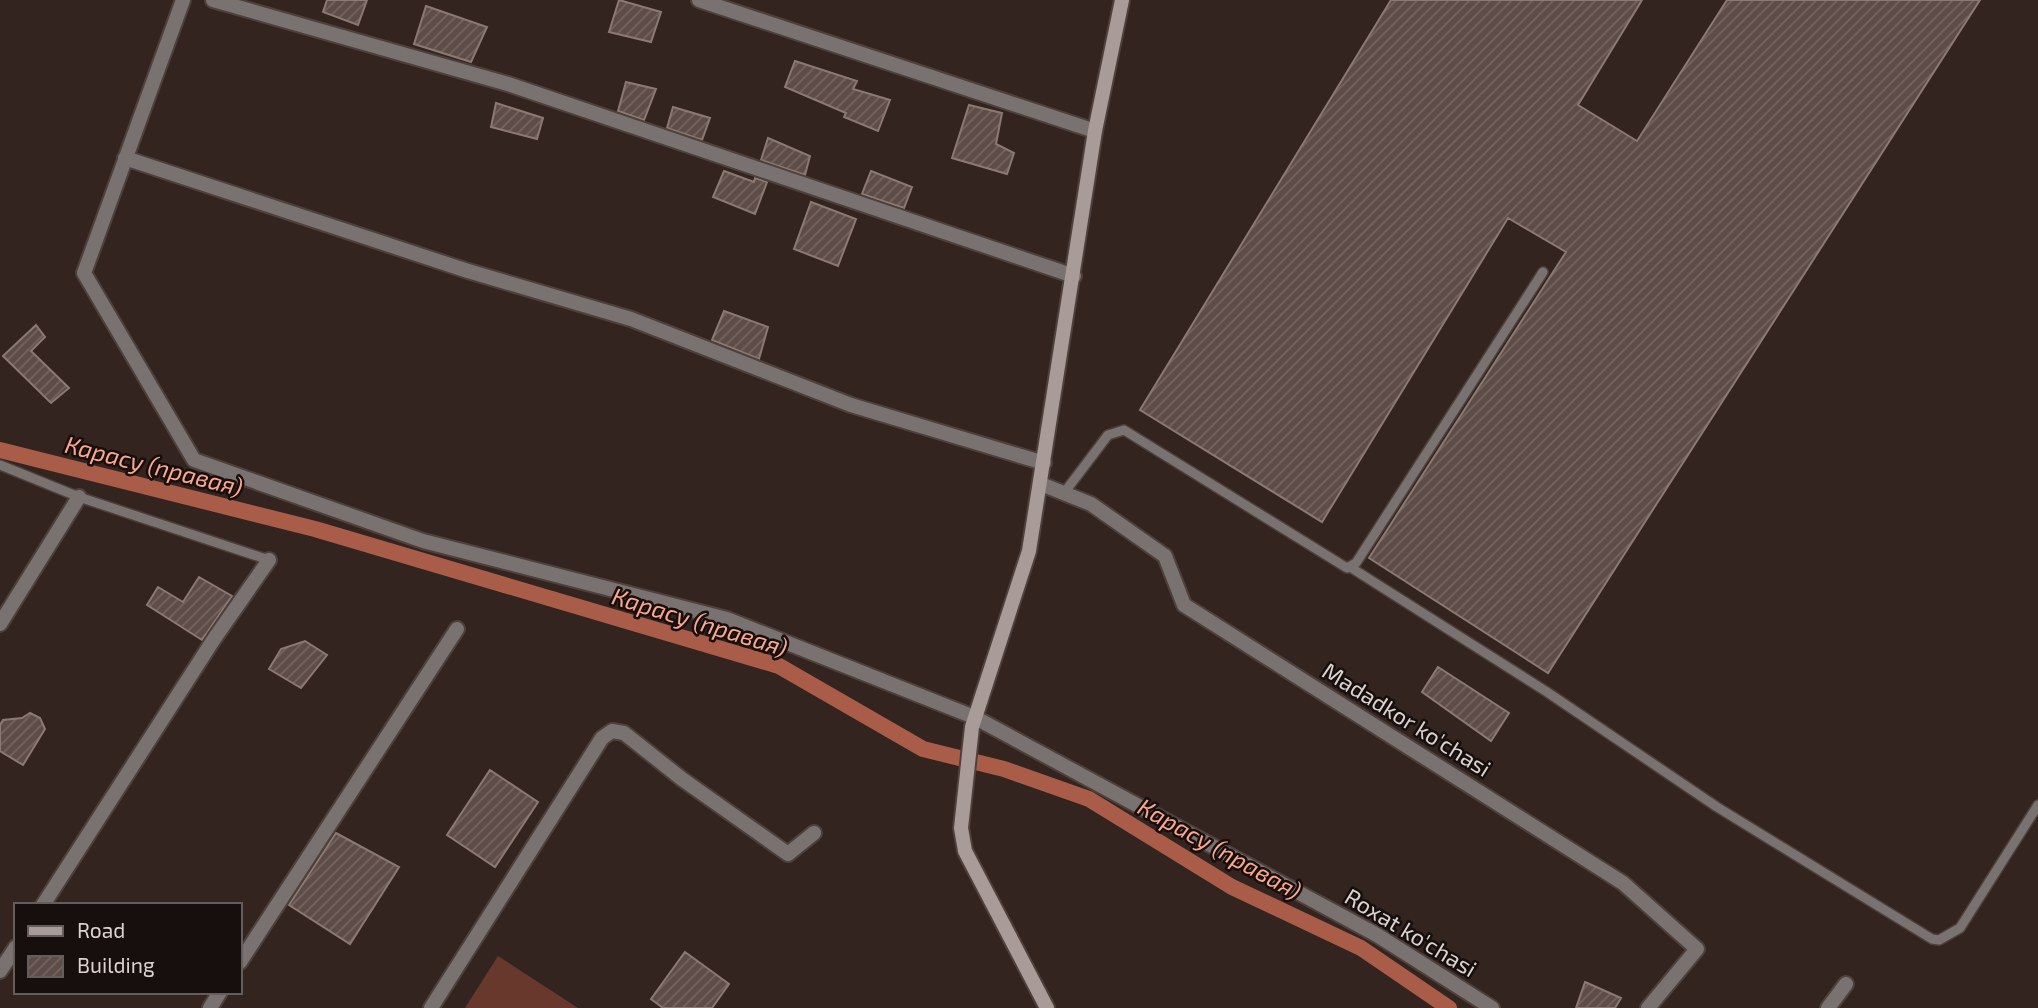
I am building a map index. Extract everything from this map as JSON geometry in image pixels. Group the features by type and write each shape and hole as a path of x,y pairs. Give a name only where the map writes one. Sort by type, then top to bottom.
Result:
{"main road":[{"path":"1047,1008 965,851 961,828 963,794 973,722 1021,583 1041,484 1095,131 1122,0"}],"street":[{"path":"183,0 125,158 468,271 631,319 851,405 1044,463"},
{"path":"213,0 508,84 1073,276"},
{"path":"699,0 1095,131"},
{"name":"Roxat ko'chasi","path":"125,158 84,273 194,460 423,541 727,619 973,722 1377,935 1492,1008"},
{"name":"Madadkor ko'chasi","path":"1041,484 1091,504 1165,556 1184,606 1623,883 1697,949 1648,1008"},
{"path":"0,624 79,497"},
{"path":"44,903 214,639 270,560"},
{"path":"242,959 457,629"},
{"path":"431,1008 606,734 624,733 682,779 788,854 814,832"},
{"path":"0,971 14,950"},
{"path":"1828,1008 1846,984"}],"lane":[{"path":"1350,567 1356,563 1449,423 1543,272"},
{"path":"1064,493 1108,435 1124,430 1347,568 1350,567 1547,692 1717,807 1932,939 1939,940 1960,928 2038,805"},
{"path":"0,465 79,497 270,560"}],"shaded area":[{"path":"498,956 578,1008 465,1008"}],"building":[{"path":"327,0 367,0 358,25 323,12"},
{"path":"619,0 661,12 651,42 609,32"},
{"path":"1391,0 1642,0 1578,105 1637,141 1727,0 1980,0 1548,673 1369,558 1566,252 1508,218 1322,522 1140,410"},
{"path":"426,6 487,27 471,62 414,44"},
{"path":"795,61 857,81 853,89 890,100 878,131 844,117 846,113 785,87"},
{"path":"626,82 656,89 644,120 618,111"},
{"path":"496,103 543,118 537,139 491,127"},
{"path":"969,105 1002,113 996,144 1014,153 1007,174 952,158"},
{"path":"673,107 710,118 702,140 667,128"},
{"path":"768,138 810,156 805,175 761,160"},
{"path":"724,171 754,182 755,178 767,182 755,214 713,197"},
{"path":"871,171 912,187 904,208 862,194"},
{"path":"811,202 856,219 838,266 794,249"},
{"path":"724,311 768,327 759,359 712,340"},
{"path":"36,325 45,337 31,351 69,388 51,403 3,356"},
{"path":"199,577 232,596 202,640 147,605 158,587 183,602"},
{"path":"305,641 327,655 301,688 269,669 281,649"},
{"path":"1438,667 1509,713 1491,741 1422,692"},
{"path":"30,713 40,718 45,729 23,765 0,751 0,725 3,720 22,718"},
{"path":"490,770 538,802 495,867 447,835"},
{"path":"336,833 399,867 350,944 289,905"},
{"path":"685,952 729,984 712,1008 663,1008 651,999"},
{"path":"1585,982 1621,998 1615,1008 1576,1008"}],"waterway":[{"name":"Карасу (правая)","path":"0,450 315,529 779,666 923,749 1004,769 1089,799 1232,887 1361,948 1449,1008"}]}
